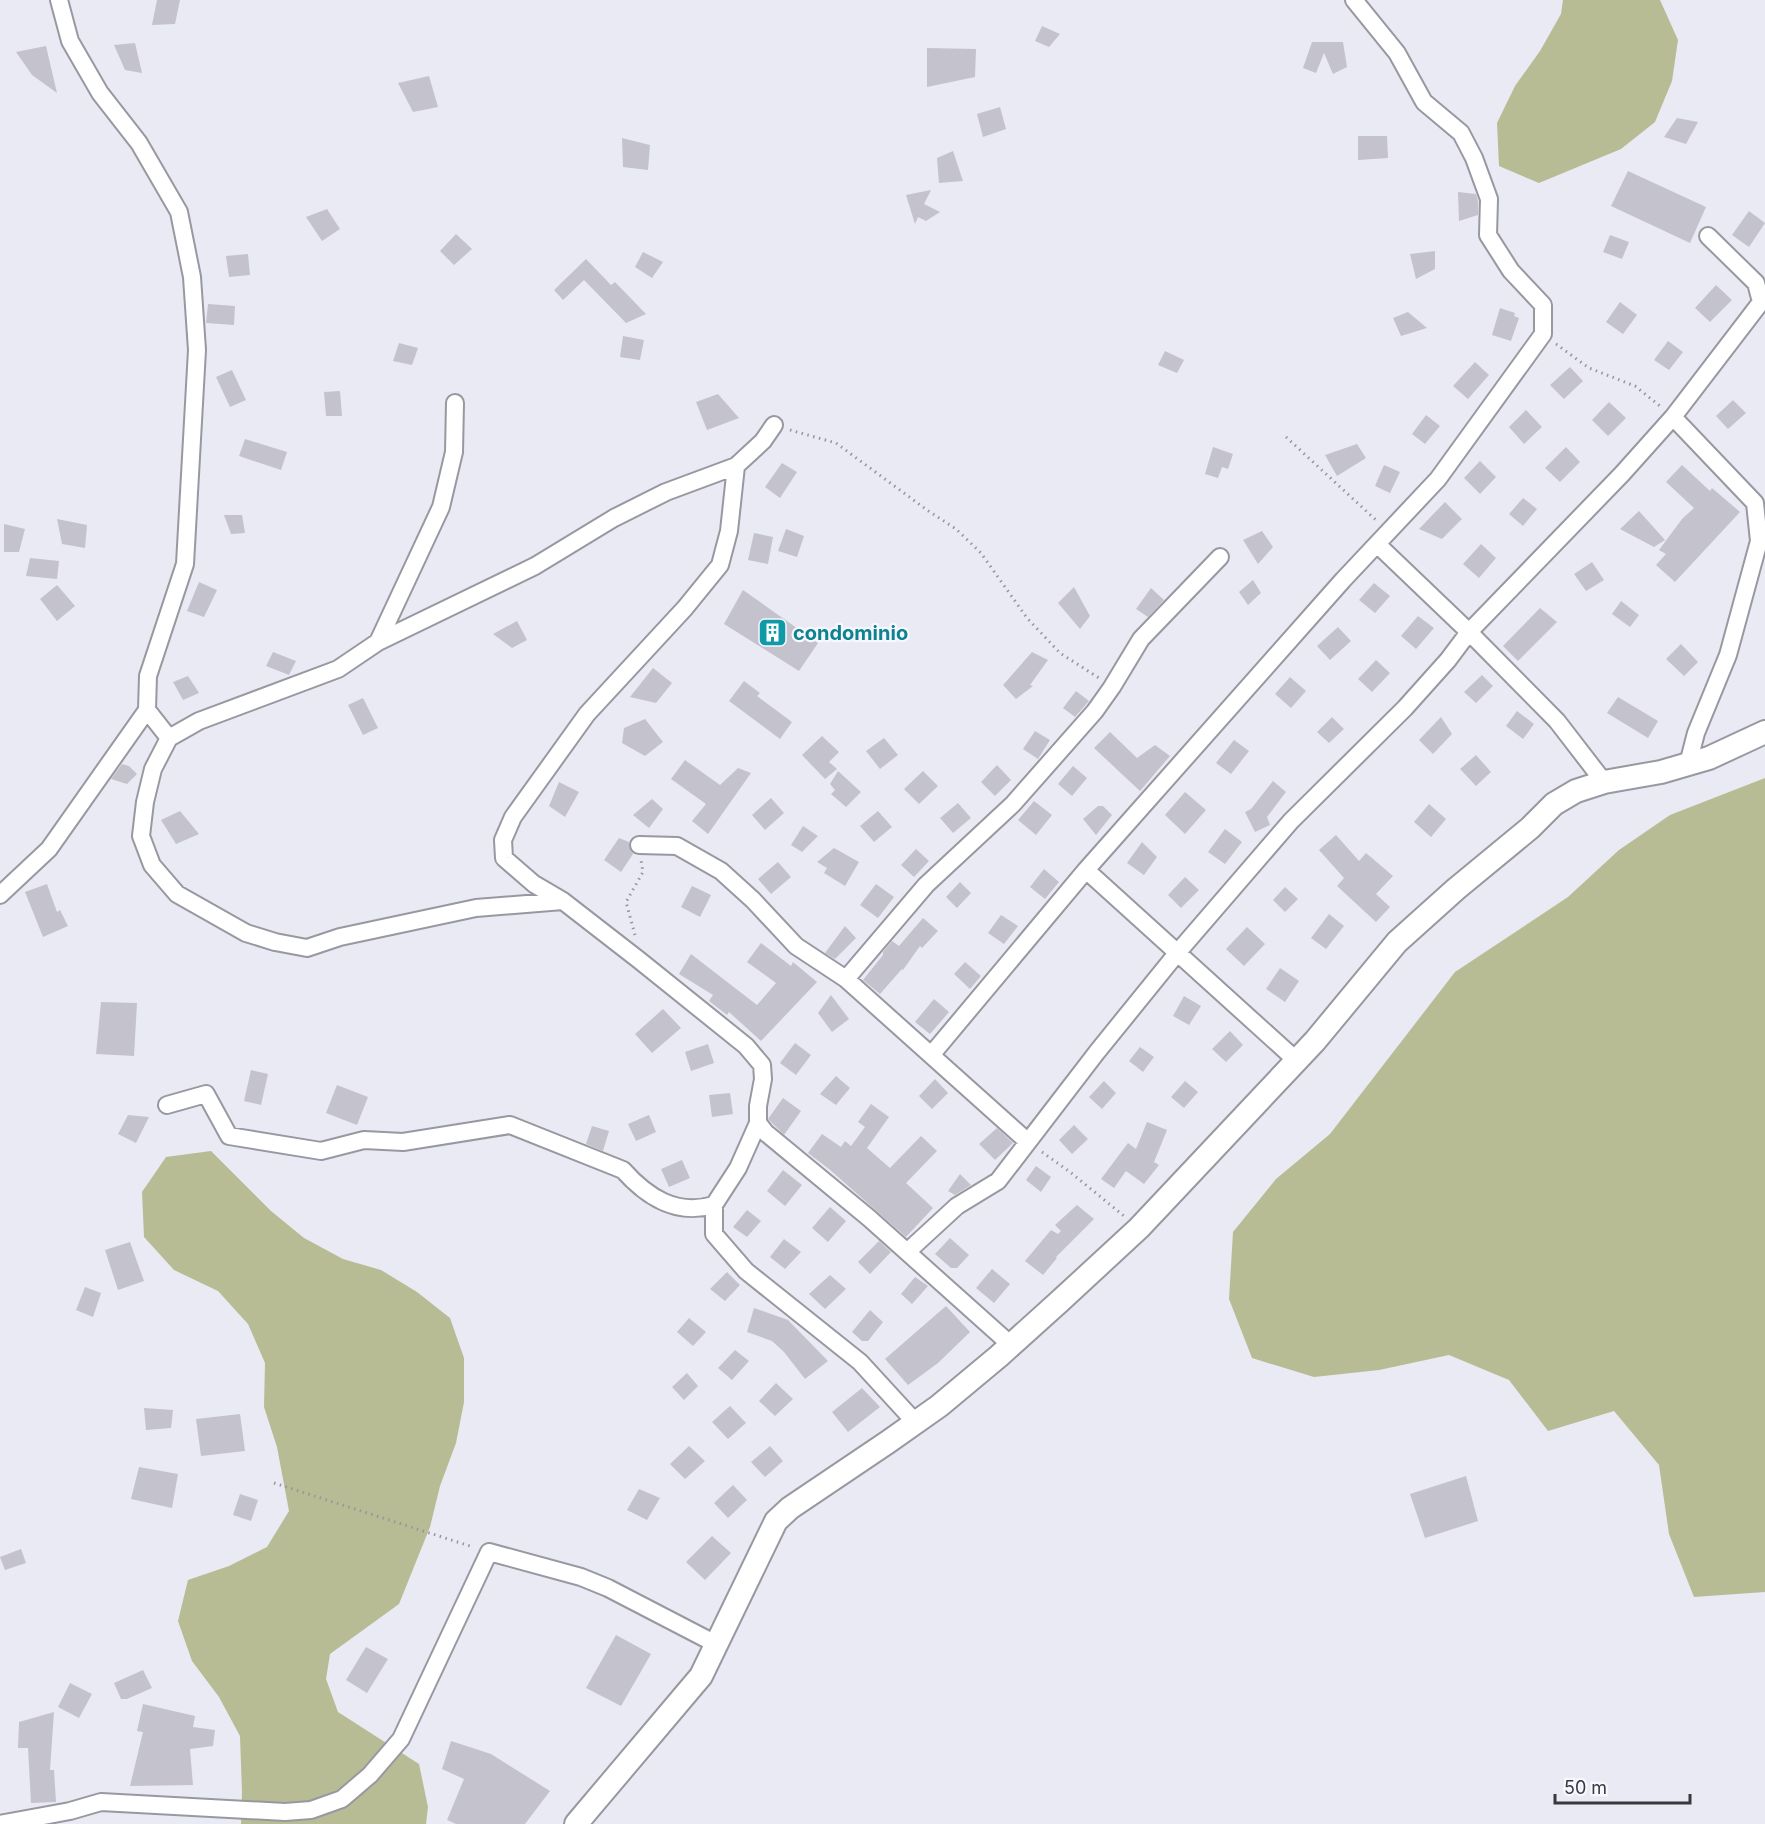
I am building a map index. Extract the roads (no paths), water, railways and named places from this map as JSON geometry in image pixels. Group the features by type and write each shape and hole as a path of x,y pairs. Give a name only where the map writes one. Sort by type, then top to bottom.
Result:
{"main road":[{"path":"576,1824 701,1676 776,1521 790,1508 939,1406 1011,1345 1139,1228 1297,1061 1397,942 1456,889 1530,828 1554,804 1576,791 1605,782 1661,772 1709,758 1765,732"}],"street":[{"path":"0,895 50,849 147,710 148,676 185,564 197,350 192,277 180,212 139,143 100,93 70,41 59,0"},
{"path":"932,1054 1086,870 1343,580 1438,479 1543,334 1543,305 1511,271 1488,235 1489,200 1474,158 1461,133 1424,102 1397,53 1354,0"},
{"path":"907,1252 957,1206 998,1181 1097,1052 1178,952 1292,821 1405,708 1448,660 1469,632 1622,474 1673,417 1761,302 1756,283 1708,236"},
{"path":"378,642 441,507 454,452 455,403"},
{"path":"1673,417 1755,503 1761,518 1759,542 1728,655 1696,733 1688,764"},
{"path":"563,901 476,908 340,937 307,948 275,942 246,933 177,894 152,865 141,836 145,802 153,769 170,738 199,721 338,669 378,642 535,566 614,518 666,492 736,466 763,441 774,425"},
{"path":"736,466 729,531 720,565 685,608 587,714 513,817 503,840 504,858 534,884 563,901 643,962 746,1046 762,1065 764,1078 758,1106 758,1123 738,1168 714,1205 714,1234 746,1271 860,1362 915,1423"},
{"path":"1383,539 1469,632 1557,721 1605,782"},
{"path":"846,979 926,885 1013,804 1095,711 1140,639 1220,557"},
{"path":"147,710 170,738"},
{"path":"639,845 677,846 721,871 753,900 796,946 846,979 1028,1142"},
{"path":"1086,870 1297,1061"},
{"path":"167,1105 206,1094 229,1137 321,1151 364,1140 403,1142 510,1125 623,1170 652,1198 683,1209 714,1205"},
{"path":"758,1123 766,1133 907,1252 1011,1345"},
{"path":"0,1824 101,1803 285,1812 311,1810 342,1799 370,1775 400,1739 489,1552 581,1577 608,1588 716,1644"}],"place":[{"name":"condominio","path":"772,633"}]}
